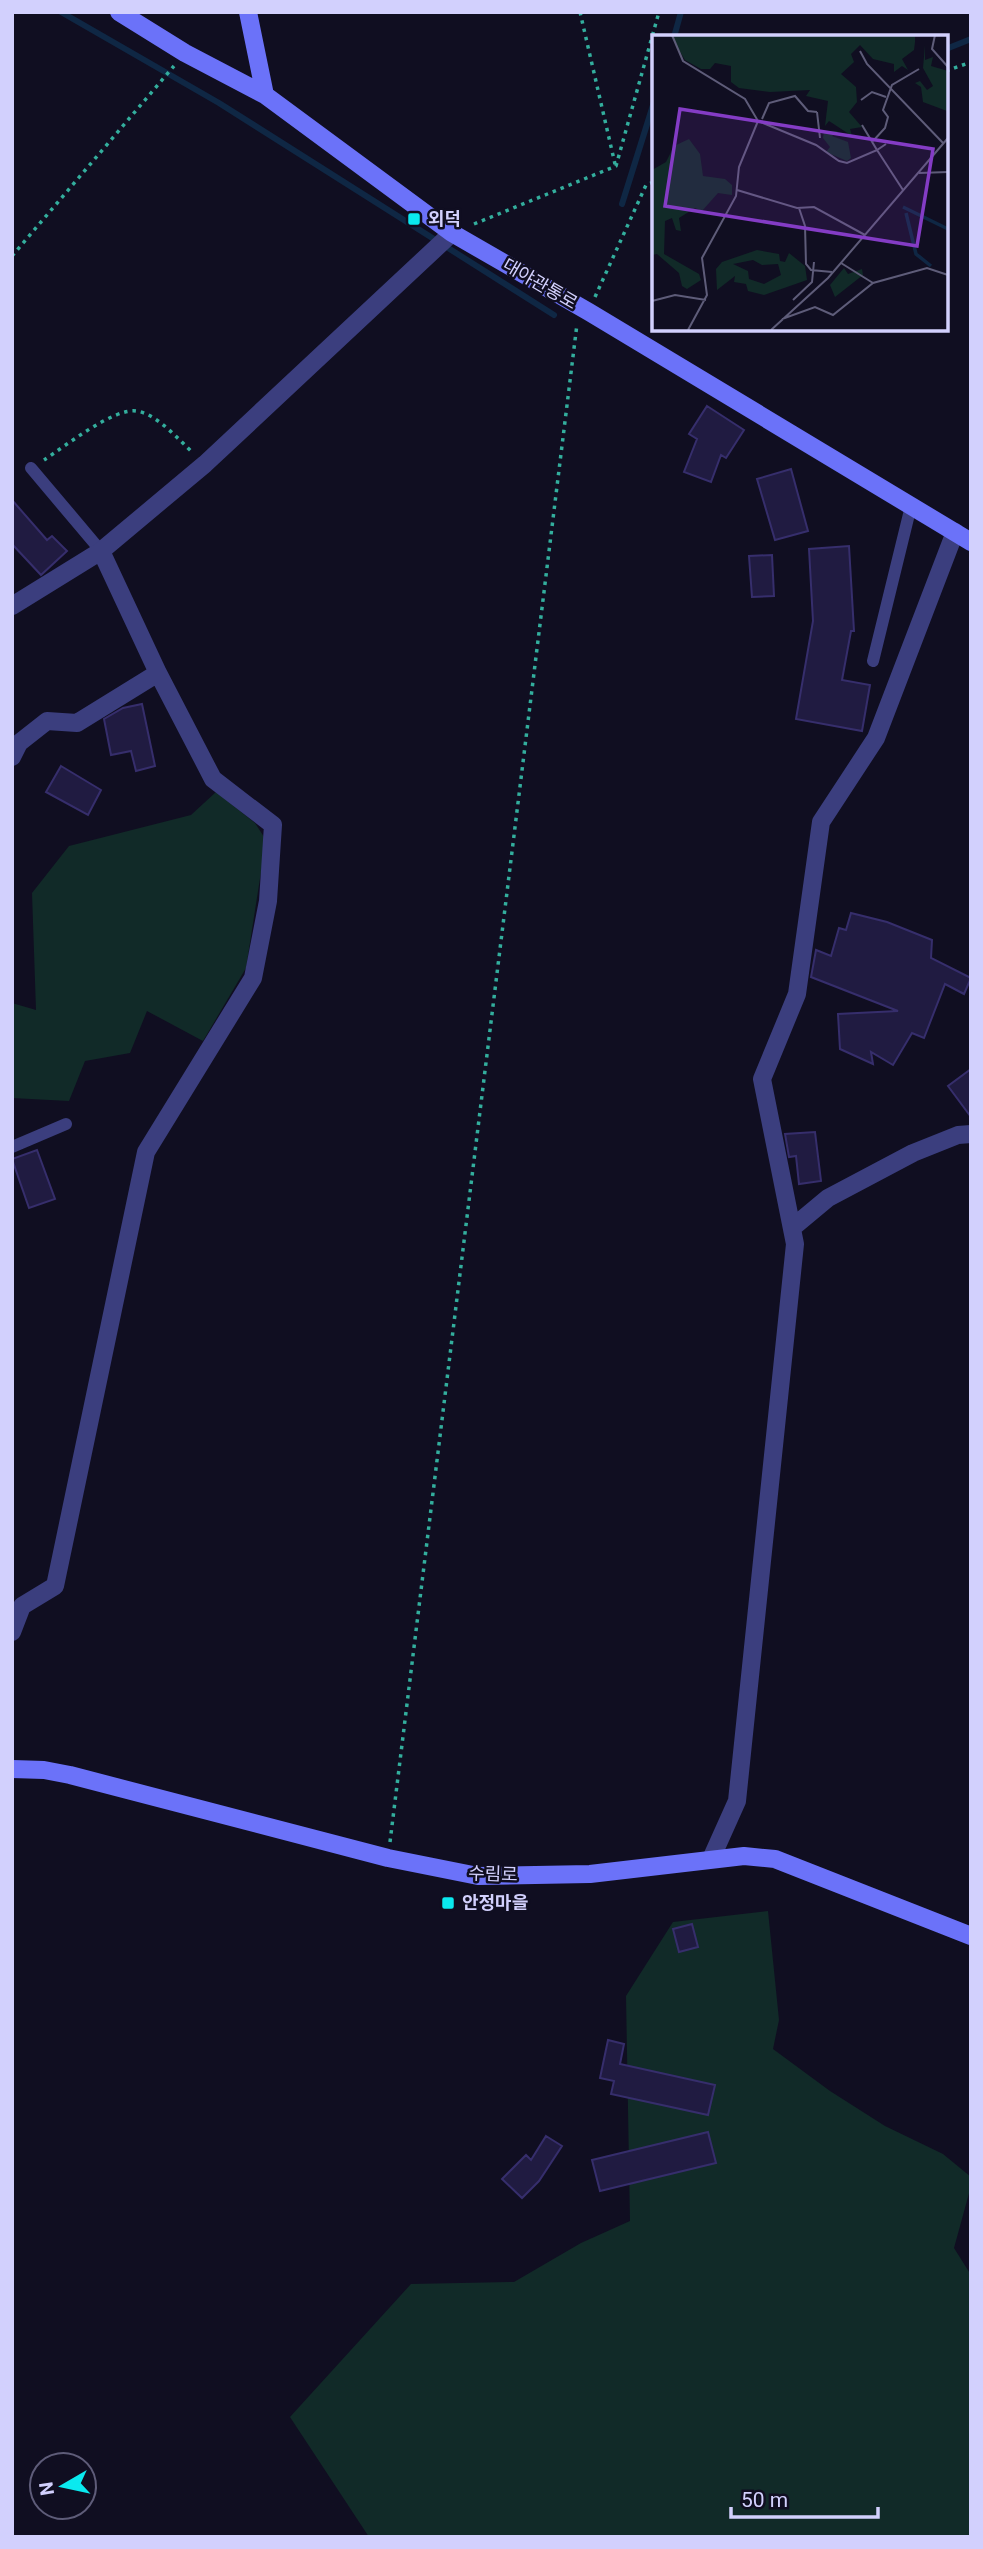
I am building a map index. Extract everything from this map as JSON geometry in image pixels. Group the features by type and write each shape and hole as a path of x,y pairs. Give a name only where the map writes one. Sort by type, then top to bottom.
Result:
{"main road":[{"name":"대야관통로","path":"119,12 185,53 265,95 445,240 584,309 963,537"},
{"path":"248,12 265,95"},
{"name":"수림로","path":"12,1769 44,1770 69,1775 388,1858 478,1876 590,1874 744,1856 775,1859 971,1936"}],"street":[{"path":"14,601 101,551 205,464 445,240"},
{"path":"711,1859 737,1801 795,1244 762,1079 797,995 821,822 876,737 963,537"},
{"path":"12,1632 22,1606 55,1586 146,1152 253,978 268,901 273,825 213,779 158,673 101,551"},
{"path":"12,757 19,743 47,721 77,723 158,673"},
{"path":"792,1228 828,1198 913,1153 958,1135 971,1134"}],"lane":[{"path":"31,468 101,551"},
{"path":"873,661 911,506"},
{"path":"12,1147 66,1124"}],"path":[{"path":"580,12 616,166"},
{"path":"653,35 659,12"},
{"path":"616,166 652,37"},
{"path":"948,70 971,62"},
{"path":"12,256 173,67"},
{"path":"445,240 616,166"},
{"path":"388,1858 584,309 646,185 652,184"},
{"path":"31,468 116,414 136,411 161,423 205,464"}],"green space":[{"path":"216,792 255,823 266,840 246,968 203,1041 147,1011 130,1053 85,1061 69,1101 12,1098 12,1003 36,1010 32,893 69,846 191,815"},
{"path":"768,1911 779,2020 773,2049 830,2091 885,2126 943,2154 971,2177 954,2248 971,2275 971,2537 369,2537 290,2417 411,2284 514,2282 581,2243 630,2221 626,1996 673,1922"}],"building":[{"path":"707,406 744,430 726,458 721,455 711,482 684,472 697,439 689,434"},
{"path":"791,469 808,531 775,540 757,479"},
{"path":"12,500 47,540 52,536 67,551 41,575 12,544"},
{"path":"849,546 854,631 851,631 842,680 870,685 862,731 796,719 813,621 809,549"},
{"path":"772,555 774,596 752,597 749,556"},
{"path":"142,704 155,766 136,771 131,751 111,755 104,719 123,708"},
{"path":"61,766 101,790 88,815 46,792"},
{"path":"851,913 887,922 932,940 931,958 971,978 964,994 945,984 924,1038 912,1033 893,1065 871,1052 873,1064 840,1049 838,1014 898,1011 811,977 816,950 831,956 839,928 846,930"},
{"path":"971,1069 971,1117 948,1086"},
{"path":"815,1132 821,1181 799,1184 796,1156 789,1157 785,1134"},
{"path":"37,1150 55,1199 29,1208 12,1159"},
{"path":"692,1924 698,1947 679,1952 673,1929"},
{"path":"608,2040 624,2044 620,2064 715,2085 708,2115 611,2094 614,2081 600,2078"},
{"path":"708,2132 716,2163 600,2191 592,2160"},
{"path":"546,2136 562,2146 539,2181 522,2198 502,2179 526,2155 531,2160"}],"waterway":[{"path":"61,12 219,103 554,315"},
{"path":"675,35 681,12"},
{"path":"948,48 971,39"},
{"path":"622,204 652,108"}],"place":[{"name":"외덕","path":"414,219"},
{"name":"안정마을","path":"448,1903"}]}
